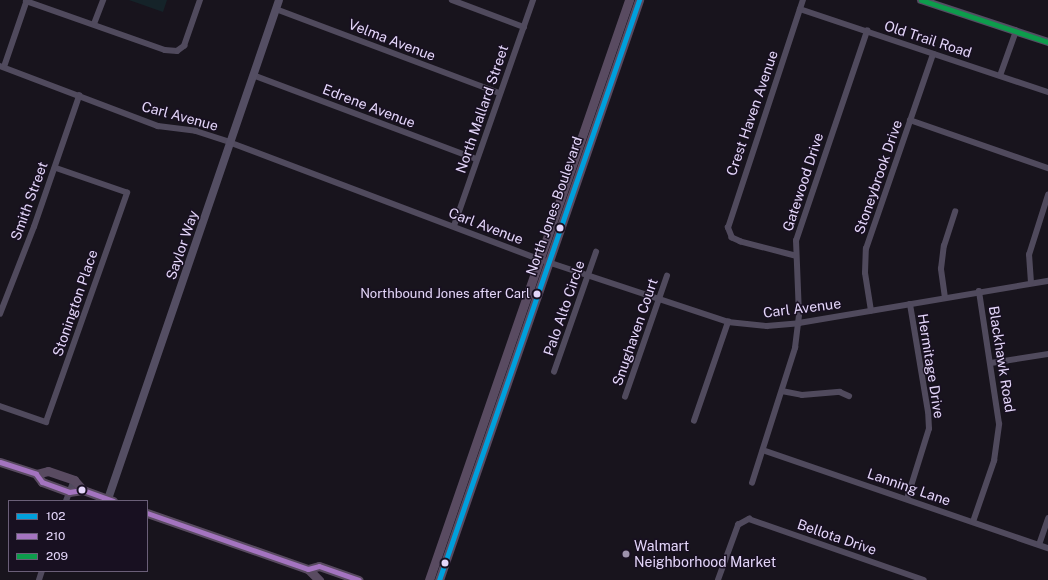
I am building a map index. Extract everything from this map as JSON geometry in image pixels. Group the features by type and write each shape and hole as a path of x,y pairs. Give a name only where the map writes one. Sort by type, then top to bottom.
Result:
{"main road":[{"name":"North Jones Boulevard","path":"429,580 629,0"},
{"name":"North Jones Boulevard","path":"438,580 639,0"},
{"path":"598,88 608,92"},
{"path":"486,442 486,428 493,407 492,396"},
{"path":"476,474 476,460 483,439 480,431"},
{"path":"0,462 36,474 48,471 74,480 83,490 110,500"},
{"path":"36,474 42,482 68,497 83,490"},
{"path":"148,513 308,569 319,580"},
{"path":"308,569 319,566 359,580"}],"street":[{"path":"2,66 26,0 165,50 181,49 200,0"},
{"path":"94,24 103,0"},
{"name":"Saylor Way","path":"110,500 229,142 279,0"},
{"path":"452,0 524,27"},
{"name":"North Mallard Street","path":"454,226 533,0"},
{"name":"Crest Haven Avenue","path":"795,256 741,242 729,233 729,219 803,0"},
{"path":"921,0 1048,42"},
{"name":"Velma Avenue","path":"276,9 500,93"},
{"name":"Old Trail Road","path":"800,9 1048,92"},
{"name":"Gatewood Drive","path":"752,483 795,348 798,323 795,256 802,218 867,31"},
{"path":"1000,76 1016,32"},
{"name":"Stoneybrook Drive","path":"872,311 865,273 866,249 933,54"},
{"name":"Carl Avenue","path":"2,66 158,126 196,131 229,142 539,259 728,322 761,326 798,323 1048,281"},
{"name":"Edrene Avenue","path":"253,75 477,160"},
{"name":"Smith Street","path":"0,314 55,168 79,96"},
{"path":"910,120 1048,168"},
{"name":"Stonington Place","path":"0,406 46,422 127,192 55,168"},
{"path":"1031,283 1029,255 1048,195"},
{"path":"945,298 941,269 944,246 955,212"},
{"name":"Palo Alto Circle","path":"554,372 596,252"},
{"name":"Snughaven Court","path":"626,397 667,276"},
{"name":"Blackhawk Road","path":"973,522 997,446 999,424 991,363 979,292"},
{"name":"Hermitage Drive","path":"907,499 929,429 928,412 910,304"},
{"path":"694,420 728,322"},
{"path":"991,363 1048,354"},
{"path":"782,390 802,395 840,392 849,396"},
{"name":"Lanning Lane","path":"763,450 1048,548"},
{"path":"68,497 74,480"},
{"name":"Bellota Drive","path":"718,580 738,525 749,519 924,580"},
{"path":"1039,545 1048,519"}],"shaded area":[{"path":"129,0 167,0 163,12"}],"transit line":[{"name":"102","path":"439,580 639,0"},
{"name":"209","path":"921,0 1048,42"},
{"name":"210","path":"0,462 36,474 42,482 69,492 83,490 110,500"},
{"name":"210","path":"148,513 308,569 319,566 359,580"}],"place":[{"name":"Northbound Jones after Carl","path":"537,294"},
{"name":"Walmart Neighborhood Market","path":"626,554"}]}
